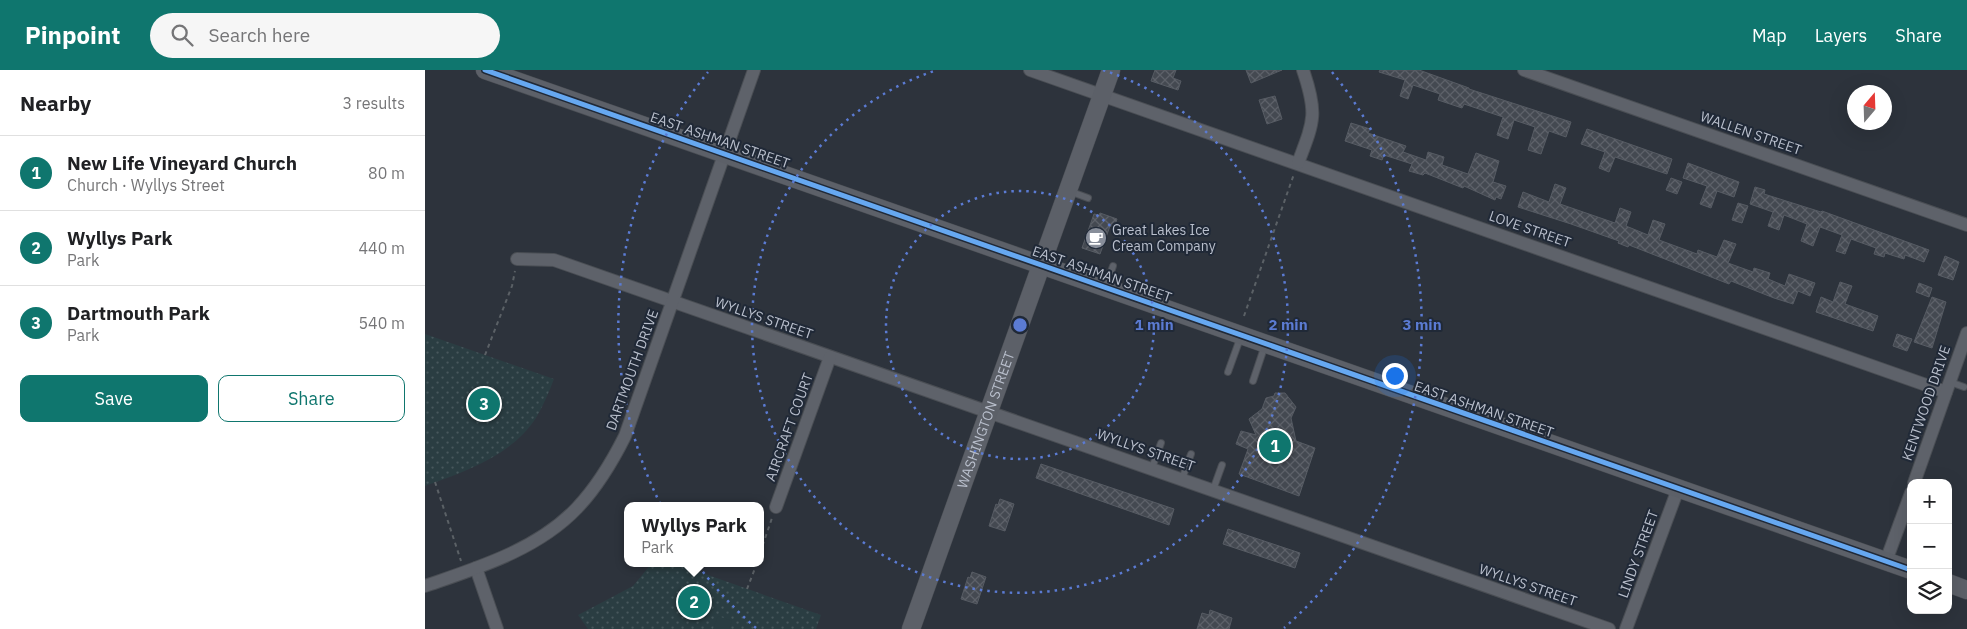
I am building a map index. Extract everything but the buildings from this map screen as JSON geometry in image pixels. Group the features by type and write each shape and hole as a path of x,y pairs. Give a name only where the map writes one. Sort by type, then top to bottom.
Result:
{"street":[{"name":"EAST ASHMAN STREET","path":"485,70 1908,569"},
{"name":"DARTMOUTH DRIVE","path":"425,586 520,550 552,529 575,510 611,464 625,436 754,70"},
{"name":"LOVE STREET","path":"1030,70 1948,387"},
{"name":"WASHINGTON STREET","path":"911,629 1043,265 1111,70"},
{"path":"1298,163 1313,123 1312,99 1303,70"},
{"name":"WALLEN STREET","path":"1524,70 1967,225"},
{"name":"WYLLYS STREET","path":"517,259 554,260 1182,478 1609,629"},
{"name":"KENTWOOD DRIVE","path":"1915,479 1967,333"},
{"name":"AIRCRAFT COURT","path":"777,507 830,357"},
{"name":"LINDY STREET","path":"1626,629 1678,489"},
{"path":"1886,562 1907,504"},
{"path":"471,570 497,629"},
{"path":"1952,584 1967,590"}],"lane":[{"path":"1069,191 1088,198"},
{"path":"1105,287 1113,266"},
{"path":"1228,372 1241,335"},
{"path":"1253,381 1266,344"},
{"path":"1948,387 1964,387"},
{"path":"1152,468 1161,443"},
{"path":"1182,478 1191,454"},
{"path":"1213,490 1222,465"}],"path":[{"path":"1244,316 1298,163"},
{"path":"485,355 512,286 517,259"},
{"path":"435,482 471,570"},
{"path":"764,542 777,507"},
{"path":"747,589 755,567"}],"green space":[{"path":"425,334 554,379 536,418 514,443 472,468 425,486"},
{"path":"649,567 685,567 821,615 816,629 588,629 578,615 633,586"},
{"path":"718,616 732,621 729,629 713,629"}],"cycle path":[{"path":"485,70 1908,569"}],"place":[{"name":"Great Lakes Ice Cream Company","path":"1096,238"},
{"name":"Dartmouth Park","path":"484,404"},
{"name":"New Life Vineyard Church","path":"1275,446"},
{"name":"Wyllys Park","path":"694,602"}]}
